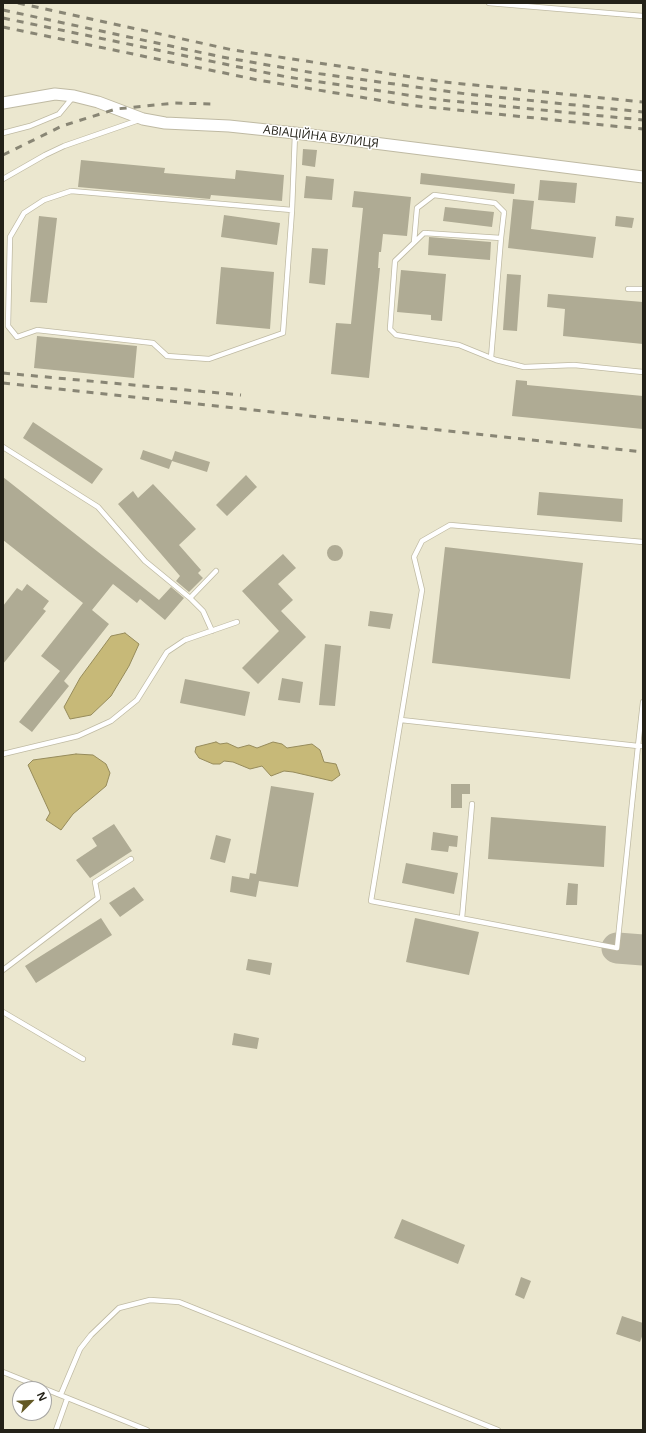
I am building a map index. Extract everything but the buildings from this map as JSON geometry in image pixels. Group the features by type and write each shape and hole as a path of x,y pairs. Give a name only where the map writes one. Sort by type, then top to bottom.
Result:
{"street":[{"name":"АВІАЦІЙНА ВУЛИЦЯ","path":"3,103 55,94 74,96 98,102 143,119 165,123 229,126 295,133 643,177"}],"lane":[{"path":"489,3 643,16"},
{"path":"3,133 30,126 59,114 74,96"},
{"path":"3,179 64,146 143,119"},
{"path":"292,210 71,191 44,200 24,213 10,237 8,326 17,336 37,330 146,342 153,343 166,356 210,359 283,333 292,210 295,133"},
{"path":"414,243 417,208 434,195 495,203 504,212 491,358"},
{"path":"501,238 424,233 395,261 390,329 396,335 460,345 491,358 524,367 574,365 643,372"},
{"path":"628,288 643,289"},
{"path":"3,447 98,507 145,561 190,598 203,611 212,631"},
{"path":"643,542 450,525 422,541 414,557 422,590 372,900 617,948 640,746 643,702"},
{"path":"190,598 216,572"},
{"path":"3,754 78,736 111,721 137,700 167,652 186,640 237,622"},
{"path":"401,720 640,746"},
{"path":"462,918 472,804"},
{"path":"3,970 98,898 95,882 130,859"},
{"path":"3,1012 82,1059"},
{"path":"61,1394 80,1349 91,1335 119,1308 150,1300 179,1302 498,1430"},
{"path":"3,1372 61,1394 67,1399 147,1430"},
{"path":"56,1430 67,1399"}],"shaded area":[{"path":"125,633 139,644 129,666 111,696 91,715 70,719 64,707 80,678 111,636"},
{"path":"216,742 220,744 227,743 238,748 249,745 257,748 273,742 282,744 287,748 312,744 320,750 324,762 336,764 340,775 332,781 284,771 271,776 262,766 250,769 233,762 224,761 220,764 213,764 199,758 195,752 196,747"},
{"path":"76,754 93,755 106,764 110,773 106,786 73,814 61,830 46,820 50,813 28,765 33,760"}],"taxiway":[{"path":"617,948 643,950"}],"railway":[{"path":"18,3 233,50 444,82 643,102"},
{"path":"3,10 222,57 314,73 467,94 643,112"},
{"path":"3,18 287,77 441,100 643,120"},
{"path":"3,27 258,80 408,105 643,129"},
{"path":"3,155 62,126 116,109 175,103 213,104"},
{"path":"3,373 241,395"},
{"path":"3,383 643,452"}]}
